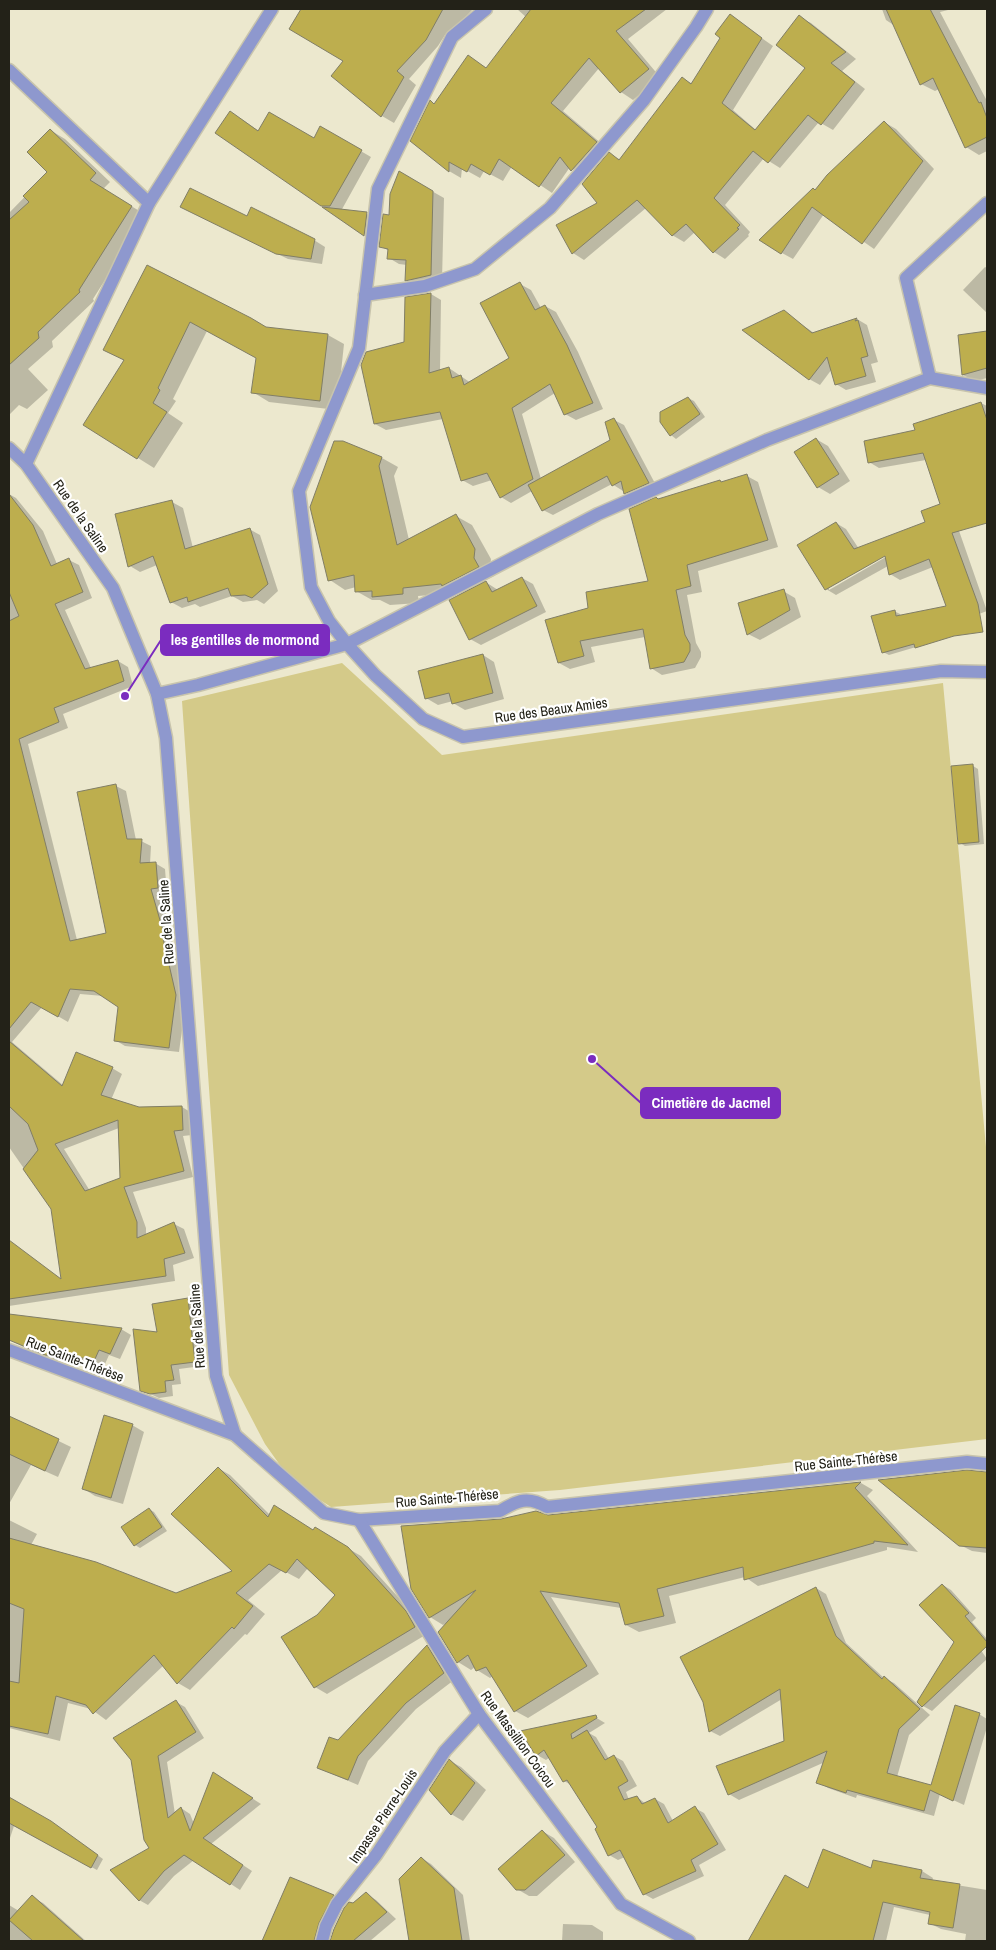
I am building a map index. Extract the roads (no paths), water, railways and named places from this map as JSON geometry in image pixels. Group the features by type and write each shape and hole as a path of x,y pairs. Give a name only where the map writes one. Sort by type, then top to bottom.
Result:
{"street":[{"path":"26,464 149,203 272,9"},
{"name":"Rue des Beaux Amies","path":"486,9 452,37 378,189 359,348 299,491 311,587 329,621 375,675 423,719 463,738 941,671 987,672"},
{"path":"365,295 425,286 475,269 550,208 644,100 707,9"},
{"path":"9,70 149,203"},
{"path":"930,378 906,278 987,203"},
{"path":"158,694 198,685 347,644 598,514 767,440 930,378 987,388"},
{"name":"Rue de la Saline","path":"9,448 26,464 113,588 158,694 166,738 216,1376 235,1435"},
{"name":"Rue Sainte-Thérèse","path":"9,1350 235,1435 324,1512 359,1520 500,1511 514,1502 534,1500 547,1507 554,1507 967,1462 987,1464"},
{"name":"Rue Massillion Coicou","path":"359,1520 479,1714 621,1904 689,1941"},
{"name":"Impasse Pierre-Louis","path":"322,1941 326,1926 337,1904 376,1855 445,1751 479,1714"}],"place":[{"name":"les gentilles de mormond","path":"125,696"},
{"name":"Cimetière de Jacmel","path":"592,1059"}]}
